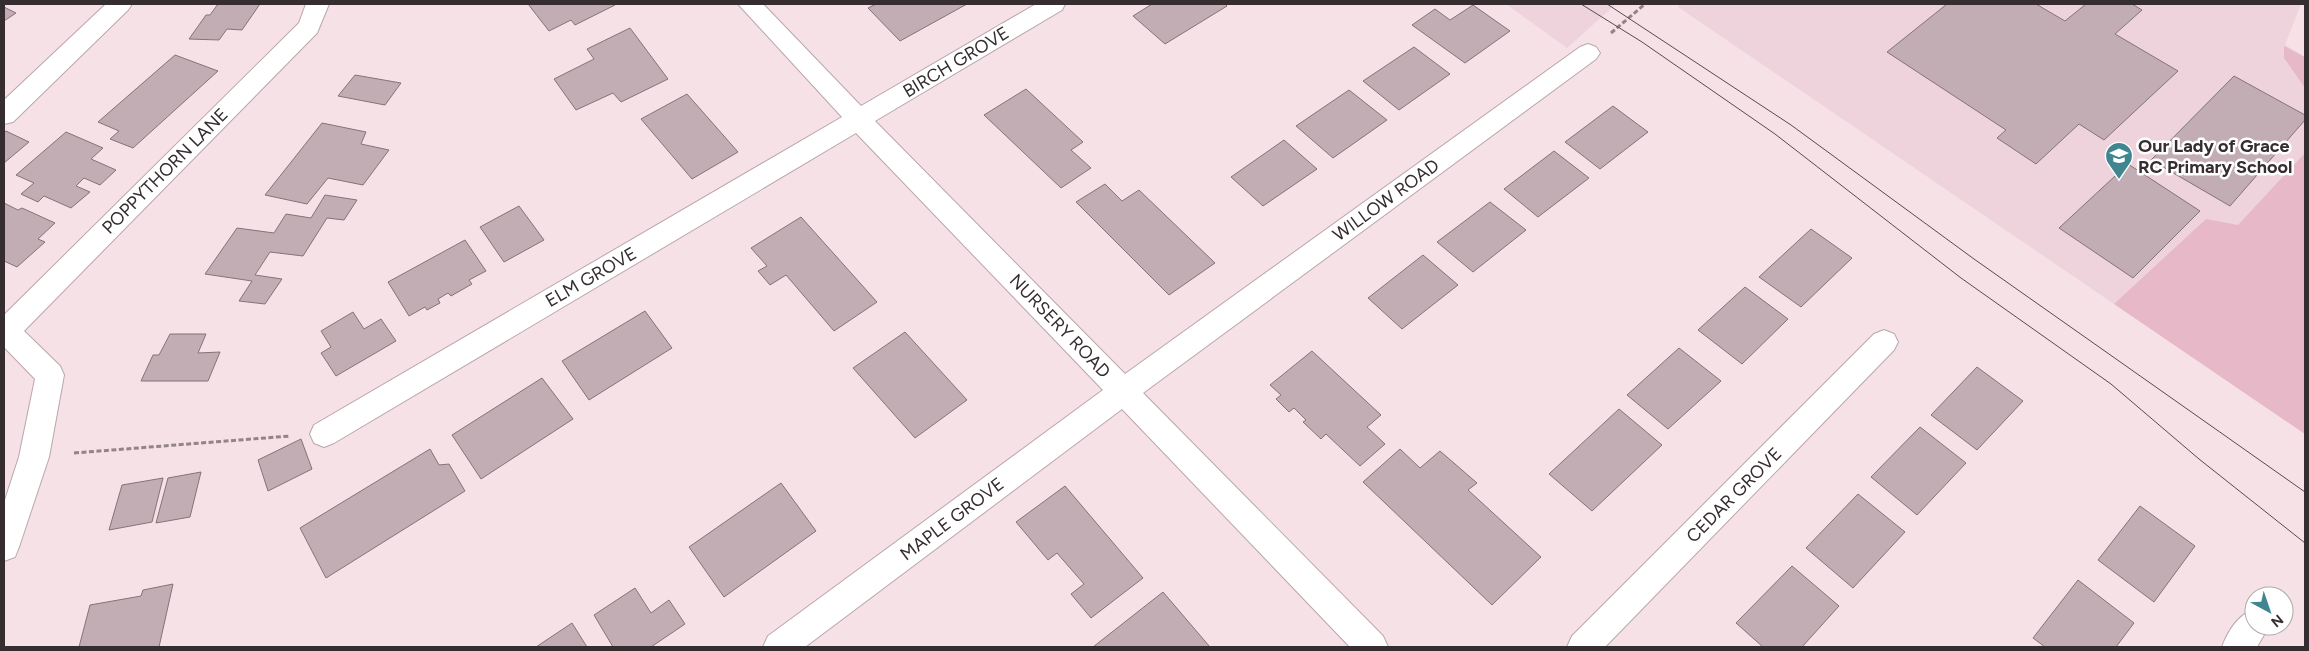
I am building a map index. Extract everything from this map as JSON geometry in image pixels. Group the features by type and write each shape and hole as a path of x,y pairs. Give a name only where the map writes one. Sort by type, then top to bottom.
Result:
{"street":[{"path":"4,115 120,4"},
{"name":"POPPYTHORN LANE","path":"5,331 309,27 317,4"},
{"name":"NURSERY ROAD","path":"750,4 859,120 1372,647"},
{"name":"BIRCH GROVE","path":"859,120 1054,4"},
{"name":"WILLOW ROAD","path":"1124,391 1588,53"},
{"name":"ELM GROVE","path":"324,434 859,120"},
{"path":"4,547 34,456 50,375 5,331"},
{"name":"CEDAR GROVE","path":"1583,647 1884,342"},
{"name":"MAPLE GROVE","path":"779,647 1124,391"},
{"path":"2238,647 2246,636"}],"path":[{"path":"1588,53 1645,4"},
{"path":"34,456 324,434"}],"shaded area":[{"path":"1506,4 1616,4 1567,48"},
{"name":"Our Lady of Grace RC Primary School","path":"1680,4 2301,4 2285,45 2305,57 2305,434 1678,7"},
{"path":"2284,46 2305,57 2305,88 2284,58"},
{"path":"2305,153 2305,434 2114,304 2206,219 2238,225"}],"building":[{"path":"218,4 260,4 242,30 227,29 219,40 189,39 206,15 210,15"},
{"path":"528,4 615,5 575,25 571,20 549,31"},
{"path":"876,4 967,4 900,41 868,8"},
{"path":"1152,4 1225,4 1227,6 1165,44 1133,16"},
{"path":"1947,4 2036,4 2065,21 2086,4 2132,4 2142,10 2115,34 2178,71 2104,140 2079,124 2036,164 1997,138 2006,130 1887,52"},
{"path":"1473,5 1510,31 1465,63 1412,25 1435,9 1450,20"},
{"path":"4,7 16,13 4,21"},
{"path":"630,28 668,79 621,102 613,93 576,110 554,79 594,59 587,49"},
{"path":"1414,47 1450,74 1399,110 1363,81"},
{"path":"175,55 218,71 133,148 110,139 119,131 98,122"},
{"path":"355,75 401,83 385,105 338,96"},
{"path":"2234,76 2305,115 2305,120 2230,206 2151,160"},
{"path":"1026,89 1083,142 1071,150 1091,168 1061,188 984,115"},
{"path":"1349,90 1387,120 1333,158 1296,126"},
{"path":"687,94 738,152 692,179 641,119"},
{"path":"1613,106 1648,132 1600,169 1565,142"},
{"path":"322,123 366,132 361,144 389,150 363,185 328,178 307,204 265,195"},
{"path":"6,131 29,142 4,163 4,133"},
{"path":"66,132 103,148 91,159 116,170 100,185 84,178 76,186 90,192 71,208 44,196 38,202 21,194 34,183 16,175"},
{"path":"1284,140 1317,169 1263,206 1231,177"},
{"path":"1554,151 1589,178 1538,217 1504,189"},
{"path":"2128,164 2200,211 2133,278 2059,228"},
{"path":"1105,184 1122,201 1139,190 1215,263 1169,295 1076,202"},
{"path":"325,195 357,200 344,220 327,218 303,256 270,252 255,275 282,279 265,304 239,301 252,281 205,274 237,228 274,233 286,214 311,218"},
{"path":"1490,202 1526,230 1473,272 1437,242"},
{"path":"4,203 18,210 22,208 55,223 38,239 45,242 17,267 4,261"},
{"path":"519,206 544,240 504,262 480,227"},
{"path":"801,217 877,302 834,331 786,275 770,285 758,271 767,266 751,248"},
{"path":"1811,229 1852,258 1801,307 1759,277"},
{"path":"465,240 486,271 469,280 472,284 451,296 448,293 438,299 440,303 427,310 425,307 409,316 388,282"},
{"path":"1423,255 1458,285 1402,329 1368,298"},
{"path":"1745,287 1788,319 1742,364 1698,330"},
{"path":"645,311 672,348 589,400 562,361"},
{"path":"353,312 364,329 381,319 396,341 336,376 321,353 331,347 321,331"},
{"path":"905,332 967,400 915,438 853,368"},
{"path":"170,334 206,334 198,353 220,352 208,381 141,381 153,355 159,355"},
{"path":"1679,348 1721,381 1668,429 1627,395"},
{"path":"1312,351 1381,415 1367,427 1385,444 1360,466 1326,434 1321,439 1303,422 1306,420 1294,408 1289,412 1276,399 1281,395 1270,385"},
{"path":"1977,367 2023,401 1977,450 1931,415"},
{"path":"542,378 573,419 481,479 452,435"},
{"path":"1619,409 1662,445 1592,511 1549,474"},
{"path":"1920,427 1966,463 1917,515 1871,477"},
{"path":"301,439 312,469 268,491 258,460"},
{"path":"430,449 439,465 449,464 465,491 326,578 300,528"},
{"path":"1400,449 1420,468 1440,451 1477,483 1468,490 1541,557 1492,605 1363,482"},
{"path":"201,472 190,517 156,523 168,478"},
{"path":"163,478 152,522 109,530 122,485"},
{"path":"781,483 816,531 724,597 689,547"},
{"path":"1065,486 1143,578 1091,618 1071,594 1084,584 1057,553 1048,560 1016,522"},
{"path":"1858,494 1905,532 1853,588 1806,548"},
{"path":"2140,506 2195,546 2154,602 2098,560"},
{"path":"1792,566 1839,606 1802,647 1763,647 1736,623"},
{"path":"2078,580 2134,623 2116,647 2045,647 2033,638"},
{"path":"173,584 159,647 79,647 90,605 141,596 143,590"},
{"path":"635,588 651,613 669,600 685,624 651,647 613,647 594,615"},
{"path":"1163,592 1210,647 1093,647"},
{"path":"572,623 587,647 536,647"}],"tram line":[{"path":"1581,4 1642,42 1775,134 1961,278 2111,384 2199,459 2305,543"},
{"path":"1607,4 1791,125 1974,259 2305,492"}],"place":[{"name":"Our Lady of Grace RC Primary School","path":"2119,180"}]}
